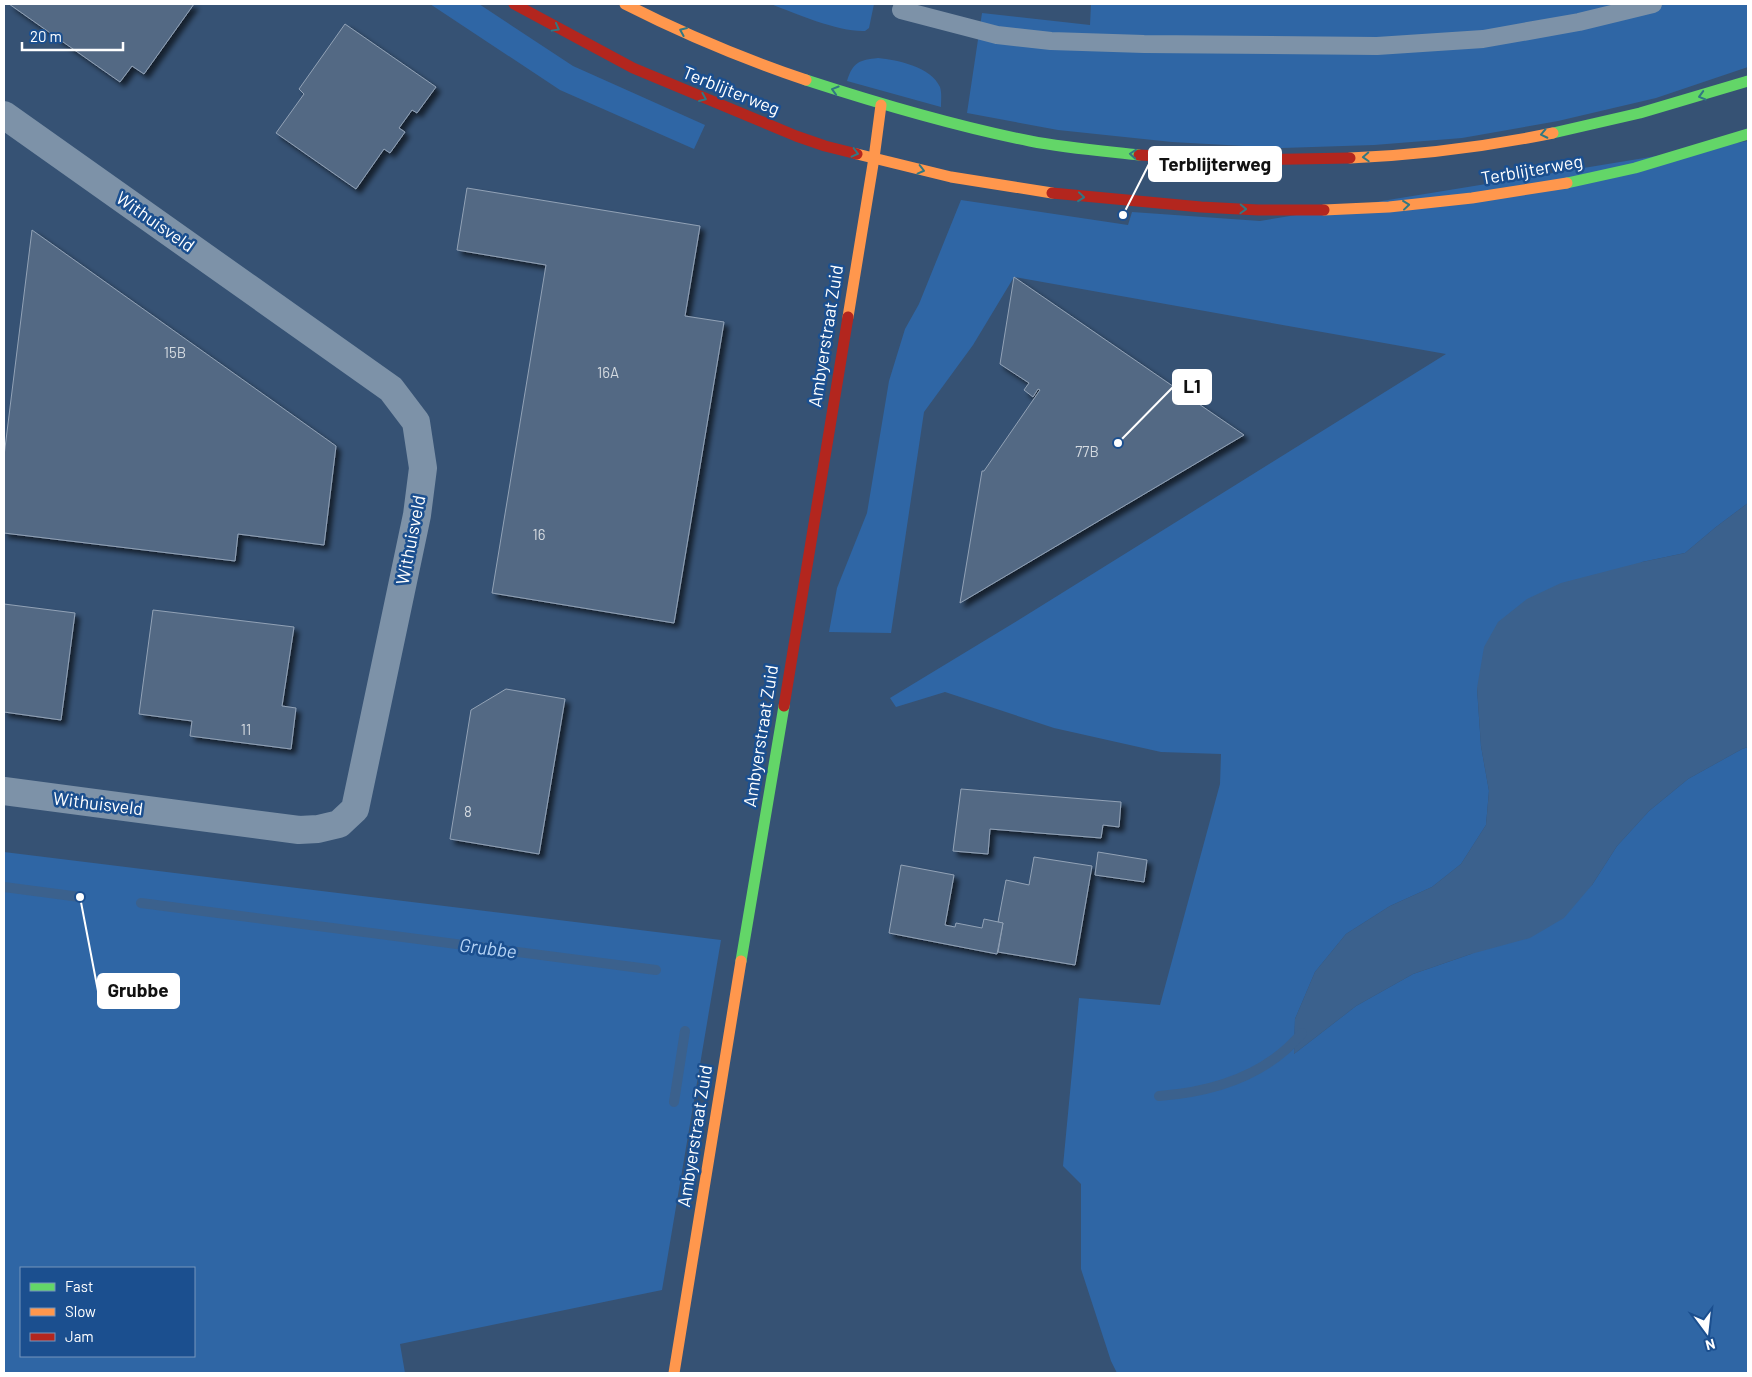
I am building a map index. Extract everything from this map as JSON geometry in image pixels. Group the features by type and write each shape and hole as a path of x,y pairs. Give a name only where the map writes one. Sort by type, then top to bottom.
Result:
{"main road":[{"name":"Terblijterweg","path":"514,4 633,68 708,101 796,136 825,146 951,177 1062,195 1202,208 1324,210 1389,207 1463,199 1558,185 1635,168 1748,134"},
{"name":"Terblijterweg","path":"625,4 654,19 749,59 808,81 881,104 1031,141 1082,149 1144,155 1274,160 1400,155 1455,150 1533,137 1636,114 1748,81"},
{"name":"Ambyerstraat Zuid","path":"674,1373 874,158 881,104"}],"street":[{"name":"Withuisveld","path":"4,115 391,389 416,422 423,468 415,525 355,809 339,824 318,829 299,830 4,791"}],"lane":[{"path":"901,10 997,35 1051,40 1144,44 1377,46 1483,39 1579,22 1653,4"}],"shaded area":[{"path":"430,4 479,4 573,66 705,125 694,149 560,90"},
{"path":"771,4 874,4 869,28 865,31 855,31 830,26"},
{"path":"1091,4 1748,4 1748,67 1656,98 1558,121 1462,138 1374,145 1282,148 1172,142 1058,130 967,113 982,13 1090,25"},
{"path":"878,58 904,63 929,74 940,87 941,107 847,81 854,66 858,63"},
{"path":"1748,141 1748,503 1685,553 1642,562 1477,688 1481,746 1489,791 1486,825 1461,864 1432,887 1390,906 1346,934 1315,972 1295,1019 1294,1054 1356,1006 1413,974 1471,954 1592,885 1617,846 1649,811 1688,779 1748,747 1748,1373 1117,1373 1111,1361 1081,1269 1081,1184 1063,1166 1079,998 1160,1005 1220,784 1221,754 1161,752 1054,728 945,692 896,707 890,698 1446,354 1014,277 973,345 924,412 891,633 829,632 837,588 867,513 889,381 905,329 919,304 961,200 1128,225 1132,212 1260,221"},
{"path":"1748,503 1748,747 1688,779 1649,811 1617,846 1592,885 1564,918 1530,938 1471,954 1413,974 1356,1006 1294,1054 1295,1019 1315,972 1346,934 1390,906 1432,887 1461,864 1486,825 1489,791 1481,746 1477,688 1484,647 1498,622 1527,599 1561,583 1685,553"},
{"path":"4,852 721,940 662,1290 400,1344 405,1373 4,1373"}],"building":[{"path":"9,4 194,4 144,74 132,66 120,82"},
{"path":"345,24 436,87 417,113 412,110 399,128 405,132 390,153 384,149 356,189 276,133 304,94 299,89"},
{"path":"467,188 700,226 685,316 724,322 674,623 492,593 546,265 457,250"},
{"path":"32,230 336,446 324,545 238,534 235,561 4,533 4,456"},
{"path":"1014,277 1244,435 960,603 982,471 984,471 1040,390 1038,389 1033,397 1024,390 1029,383 1000,364"},
{"path":"4,604 75,613 61,720 4,712"},
{"path":"153,610 294,627 282,706 296,708 291,749 190,736 192,721 139,714"},
{"path":"506,689 565,699 539,854 450,839 471,710"},
{"path":"961,789 1121,802 1119,827 1103,825 1101,838 990,829 988,854 953,851"},
{"path":"1098,852 1147,860 1144,882 1095,875"},
{"path":"1034,857 1092,866 1075,965 998,952 1003,923 998,922 1006,880 1029,885"},
{"path":"901,865 954,875 945,925 955,927 956,923 982,928 984,919 1003,923 997,954 889,933"}],"waterway":[{"name":"Grubbe","path":"4,887 80,897"},
{"name":"Grubbe","path":"141,903 656,970"},
{"name":"Grubbe","path":"674,1102 685,1031"},
{"path":"1159,1096 1199,1091 1237,1079 1255,1071 1272,1060 1288,1048 1302,1033"}],"traffic: fast":[{"path":"806,80 862,98 973,129 1057,146 1139,155"},
{"path":"1553,133 1640,113 1748,81"},
{"path":"1567,183 1635,168 1748,134"},
{"path":"741,961 784,706"}],"traffic: slow":[{"path":"625,4 669,26 714,45 806,80"},
{"path":"848,317 881,105"},
{"path":"1350,158 1452,150 1553,133"},
{"path":"857,154 951,177 1052,193"},
{"path":"1324,210 1389,207 1472,198 1567,183"},
{"path":"674,1373 741,961"}],"traffic: jam":[{"path":"514,4 633,68 796,136 857,154"},
{"path":"1139,155 1249,160 1350,158"},
{"path":"1052,193 1201,207 1258,210 1324,210"},
{"path":"784,706 848,317"}],"place":[{"name":"Terblijterweg","path":"1123,215"},
{"name":"L1","path":"1118,443"},
{"name":"Grubbe","path":"80,897"}]}
